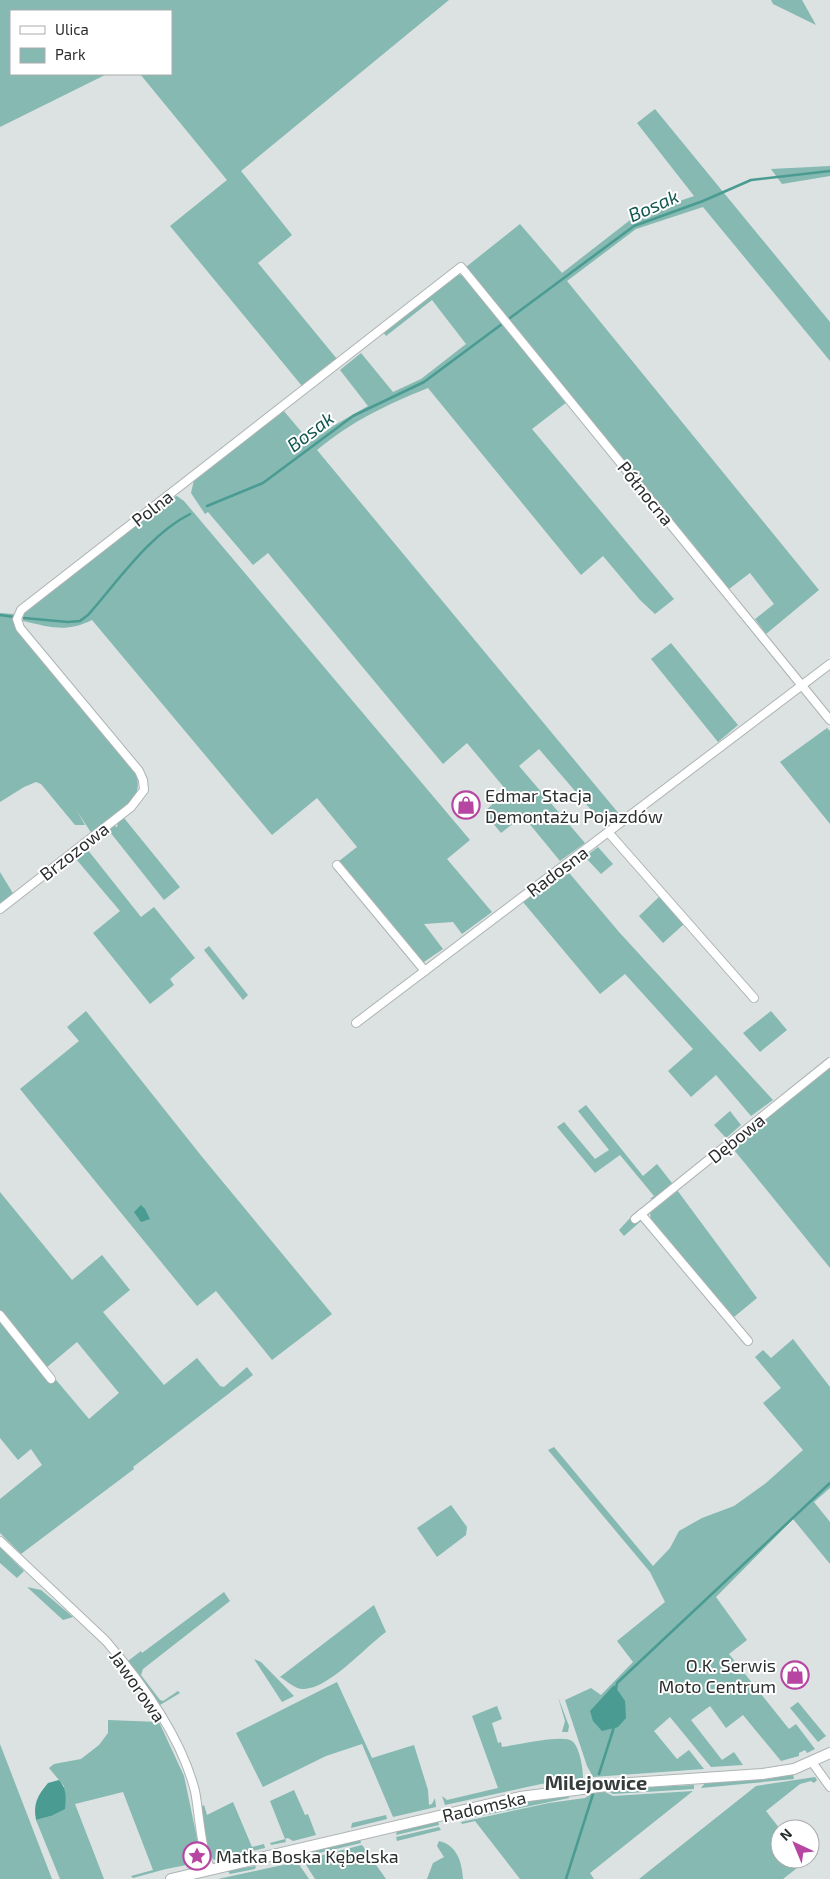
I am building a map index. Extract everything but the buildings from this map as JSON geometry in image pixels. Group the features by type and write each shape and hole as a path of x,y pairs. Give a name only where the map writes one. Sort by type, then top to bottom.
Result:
{"main road":[{"name":"Radomska","path":"171,1879 526,1795 630,1783 762,1774 794,1768 830,1753"}],"street":[{"name":"Północna","path":"461,267 830,720"},
{"name":"Polna","path":"144,790 143,780 138,771 20,628 18,619 21,610 461,267"},
{"name":"Radosna","path":"356,1023 830,664"},
{"name":"Brzozowa","path":"0,909 131,807 144,790"},
{"path":"608,832 754,998"},
{"path":"337,864 425,970"},
{"name":"Dębowa","path":"748,1341 638,1216 830,1062"},
{"path":"0,1315 51,1379"},
{"name":"Jaworowa","path":"0,1541 106,1641 122,1659 160,1715 184,1757 194,1790 211,1869"},
{"path":"812,1762 830,1787"}],"green space":[{"path":"0,0 449,0 241,171 292,235 258,263 337,359 302,386 170,226 227,180 141,75 172,75 172,10 10,10 10,75 105,75 0,127"},
{"path":"771,0 802,0 816,25 773,4"},
{"path":"655,109 830,322 830,361 703,207 636,229 567,281 819,590 766,634 755,619 774,604 750,573 729,589 466,267 520,224 562,273 634,217 694,196 637,123"},
{"path":"830,166 830,176 782,184 771,169"},
{"path":"458,274 465,277 567,402 532,429 674,599 655,614 640,600 603,556 581,575 428,388 370,414 343,430 317,450 620,815 605,826 539,749 519,766 585,843 560,861 523,816 501,833 484,812 507,791 467,743 443,764 268,553 253,565 208,512 205,514 191,493 194,480 283,410 310,442 368,406 340,370 361,353 393,392 421,379 466,344 432,300 386,336 383,332"},
{"path":"177,496 184,501 470,840 447,859 492,912 462,934 453,922 424,924 443,949 418,966 334,865 357,847 317,798 272,835 92,620 66,628 50,627 23,621 23,615 31,604 171,498"},
{"path":"0,613 14,614 15,623 135,772 138,783 133,801 118,815 92,834 77,811 85,825 75,825 41,784 36,782 0,802"},
{"path":"671,643 738,725 718,742 651,659"},
{"path":"827,728 830,731 830,824 780,762"},
{"path":"124,818 180,887 164,900 110,832 87,849 141,917 154,907 195,958 170,979 174,985 150,1004 93,933 120,911 76,859 81,851 112,825 117,827 118,821"},
{"path":"598,847 613,864 601,874 585,857"},
{"path":"565,868 619,932 773,1100 751,1116 716,1075 691,1097 668,1071 693,1049 625,974 600,994 523,902"},
{"path":"0,872 14,895 0,905"},
{"path":"660,896 684,924 663,943 639,916"},
{"path":"209,946 248,995 243,1000 204,950"},
{"path":"86,1011 203,1158 332,1314 272,1360 216,1291 197,1306 20,1089 79,1041 67,1027"},
{"path":"771,1011 787,1030 760,1052 743,1033"},
{"path":"830,1065 830,1268 730,1145"},
{"path":"586,1105 643,1176 657,1164 672,1183 656,1199 650,1199 654,1196 620,1155 595,1173 557,1127 564,1122 595,1159 609,1150 578,1111"},
{"path":"730,1111 741,1125 726,1138 714,1125"},
{"path":"677,1190 757,1298 734,1317 651,1223 650,1211"},
{"path":"0,1192 72,1280 102,1255 130,1290 103,1312 164,1385 197,1358 220,1386 224,1387 247,1367 253,1375 133,1467 134,1469 21,1554 0,1533 0,1499 42,1465 31,1449 18,1460 0,1438","holes":["77,1342 119,1393 89,1419 46,1368"]},
{"path":"632,1216 635,1220 644,1220 647,1228 641,1221 624,1236 619,1230"},
{"path":"793,1339 830,1387 830,1488 814,1502 830,1522 830,1564 793,1519 716,1597 747,1640 729,1654 789,1729 796,1724 815,1749 807,1753 805,1750 799,1753 799,1756 781,1761 743,1715 726,1728 710,1706 691,1720 722,1760 734,1752 743,1765 711,1767 670,1717 654,1731 677,1759 689,1750 704,1769 593,1777 587,1766 565,1700 591,1688 601,1695 633,1662 617,1641 665,1602 650,1572 548,1450 554,1447 653,1566 670,1548 679,1531 702,1518 734,1506 766,1483 803,1450 763,1403 781,1388 755,1357 763,1350 771,1358"},
{"path":"451,1505 467,1527 466,1535 437,1557 417,1528"},
{"path":"0,1547 24,1571 17,1578 0,1563"},
{"path":"27,1587 41,1590 73,1617 63,1620"},
{"path":"224,1592 230,1601 143,1669 141,1675 160,1700 163,1701 178,1691 180,1693 160,1705 128,1661 141,1651 142,1653"},
{"path":"374,1605 386,1632 347,1666 325,1682 304,1689 295,1687 280,1677"},
{"path":"254,1659 261,1662 294,1696 282,1702"},
{"path":"337,1682 372,1758 414,1745 428,1790 429,1805 432,1804 435,1798 436,1807 393,1817 362,1744 326,1756 263,1787 236,1733"},
{"path":"558,1697 569,1726 568,1732 562,1732 565,1721"},
{"path":"798,1702 826,1736 818,1742 790,1708"},
{"path":"497,1706 502,1719 492,1723 498,1743 501,1742 502,1747 550,1739 567,1739 575,1744 579,1753 583,1778 541,1784 445,1805 442,1796 447,1800 498,1788 472,1716"},
{"path":"108,1720 159,1722 184,1776 202,1862 133,1878 131,1876 153,1870 123,1792 75,1804 104,1879 60,1879 36,1820 51,1816 64,1786 49,1768 54,1764 81,1759 99,1745 108,1733"},
{"path":"0,1744 52,1879 0,1879"},
{"path":"793,1774 794,1779 701,1788 705,1783 768,1779"},
{"path":"815,1777 817,1780 814,1783 811,1781 800,1784 766,1811 772,1819 770,1819 770,1869 796,1869 783,1879 639,1879 756,1786"},
{"path":"694,1785 694,1789 613,1794 605,1789"},
{"path":"294,1790 305,1815 308,1814 316,1835 293,1841 288,1838 285,1839 270,1801"},
{"path":"693,1791 590,1873 594,1879 520,1879 475,1821 462,1824 461,1822 549,1803 585,1798 592,1793 605,1792 613,1796"},
{"path":"569,1794 569,1798 461,1820 459,1815"},
{"path":"233,1802 252,1847 264,1844 265,1848 214,1860 209,1855 201,1807 204,1805 207,1815"},
{"path":"386,1815 387,1819 351,1828 352,1823"},
{"path":"438,1820 439,1825 396,1835 397,1831"},
{"path":"439,1827 441,1830 397,1841 396,1837"},
{"path":"285,1839 286,1842 271,1845 270,1843"},
{"path":"360,1839 361,1843 302,1857 300,1854"},
{"path":"439,1841 454,1850 460,1861 463,1879 427,1879 433,1863 444,1857 437,1846"},
{"path":"362,1845 386,1879 315,1879 303,1860"},
{"path":"296,1860 309,1879 218,1879 287,1864"},
{"path":"256,1866 255,1869 230,1874 227,1870"}],"shaded area":[{"path":"141,1205 150,1219 141,1222 134,1212"},
{"path":"614,1685 625,1701 626,1718 618,1727 602,1731 593,1721 590,1711"},
{"path":"59,1780 65,1790 65,1809 51,1816 36,1820 35,1809 41,1792 48,1783"}],"waterway":[{"name":"Bosak","path":"510,318 634,226 703,201 751,180 830,171"},
{"name":"Bosak","path":"207,506 263,483 353,416 424,382 502,324"},
{"name":"Bosak","path":"24,618 68,622 80,621 88,615 135,559 161,533 190,514"},
{"name":"Bosak","path":"0,615 14,617"},
{"path":"616,1689 617,1683 830,1483"},
{"path":"599,1774 614,1727"},
{"path":"566,1879 593,1794"}],"place":[{"name":"Edmar Stacja Demontażu Pojazdów","path":"466,805"},
{"name":"O.K. Serwis Moto Centrum","path":"795,1675"},
{"name":"Matka Boska Kębelska","path":"197,1856"}],"district":[{"name":"Milejowice","path":"596,1782"}]}
